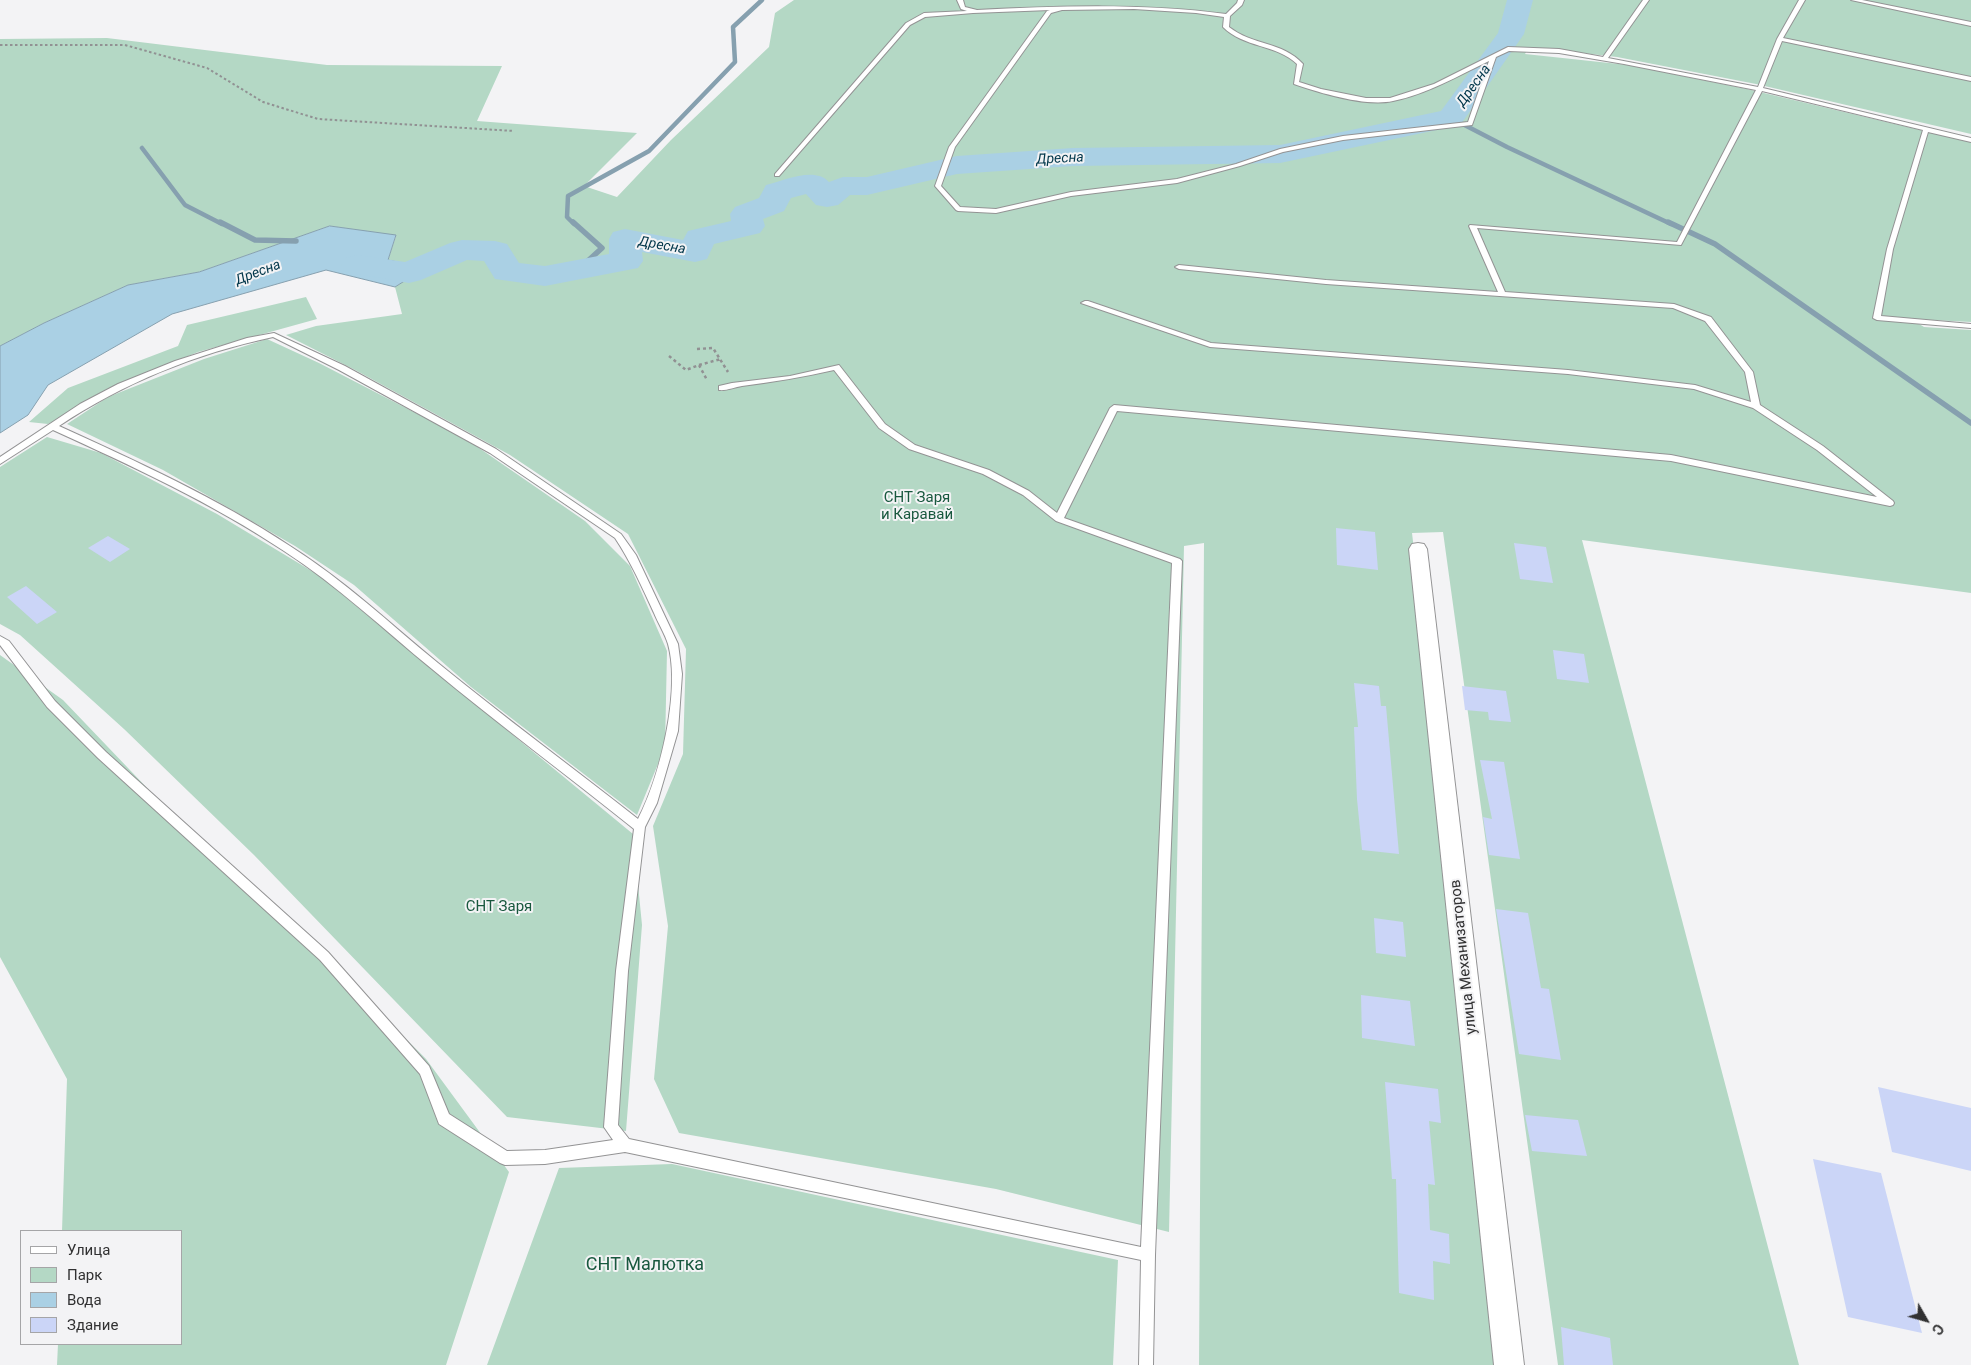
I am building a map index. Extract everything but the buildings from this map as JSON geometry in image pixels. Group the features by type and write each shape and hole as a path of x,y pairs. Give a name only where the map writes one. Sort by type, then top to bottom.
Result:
{"street":[{"name":"улица Механизаторов","path":"1418,550 1509,1365"}],"lane":[{"path":"960,0 963,8 977,12"},
{"path":"1102,0 1107,6"},
{"path":"1241,0 1240,4 1227,16 1226,27 1234,34 1244,40 1282,49 1292,55 1300,64 1296,83 1320,91 1366,100 1391,100 1411,94 1450,79 1508,50 1559,50 1760,89 1971,140"},
{"path":"1605,58 1646,0"},
{"path":"1503,295 1472,226 1679,244 1760,89 1780,39 1802,0"},
{"path":"1854,0 1971,24"},
{"path":"777,175 908,24 924,15 1107,6 1192,11 1227,16"},
{"path":"1061,8 1049,12 952,147 938,186 958,209 996,211 1071,194 1177,181 1282,150 1343,138 1470,124 1494,56"},
{"path":"1780,39 1971,79"},
{"path":"1926,130 1890,249 1877,318 1971,326"},
{"path":"1179,267 1326,282 1674,306 1708,319 1749,372 1756,406"},
{"path":"1059,520 1114,408 1671,458 1890,503 1820,448 1756,406 1695,387 1568,372 1210,345 1085,303"},
{"path":"0,461 83,406 121,386 178,363 250,340 274,335 342,368 493,451 618,536 631,556 673,644 677,674 673,731 652,803 640,827 622,971 611,1127 625,1145"},
{"path":"722,388 732,385 790,378 836,368 882,426 912,447 986,472 1026,493 1059,520 1177,560 1148,1255 1146,1365"},
{"path":"54,427 159,476 259,531 319,569 375,612 434,665 640,827"},
{"path":"0,640 6,644 51,704 102,755 324,956 425,1070 444,1119 506,1158 545,1157 625,1145 1148,1255"}],"path":[{"path":"0,45 125,45 207,68 263,102 318,120 514,131"},
{"path":"697,349 714,348 731,377"},
{"path":"669,356 686,370 720,359"},
{"path":"699,365 708,381"}],"green space":[{"name":"СНТ Заря и Каравай","path":"794,0 1971,0 1971,134 1756,84 1617,57 1529,47 1525,54 1628,65 1747,89 1971,142 1971,322 1911,319 1924,327 1971,330 1971,593 1582,540 1799,1365 1558,1365 1443,532 1412,533 1511,1365 1199,1365 1204,543 1184,546 1169,1232 996,1189 679,1133 654,1079 668,926 653,826 683,754 686,649 628,534 510,455 357,371 286,335 316,326 402,314 395,287 425,268 388,260 396,236 330,226 199,272 128,285 44,323 0,346 0,39 107,38 327,65 502,66 477,121 637,133 584,186 617,197 671,140 769,47 775,13"},
{"path":"306,297 317,319 198,352 124,383 48,424 29,422 68,388 178,346 187,325"},
{"path":"267,339 319,363 466,439 585,521 630,566 667,651 665,747 637,815 471,687 354,585 295,546 163,470 67,424 108,397 204,359"},
{"name":"СНТ Заря","path":"47,437 101,453 217,514 320,576 633,834 642,925 626,1131 507,1117 254,855 124,729 20,635 0,624 0,467"},
{"path":"0,655 63,700 171,813 268,901 426,1059 509,1172 446,1365 57,1365 58,1345 182,1345 182,1230 62,1230 67,1079 0,957"},
{"name":"СНТ Малютка","path":"672,1164 1118,1260 1113,1365 487,1365 559,1168"}],"water":[{"path":"330,226 396,235 388,260 425,268 395,287 326,270 172,314 48,385 28,415 0,433 0,346 44,323 128,285 199,272"}],"waterway":[{"path":"574,224 567,217 568,196 649,151 735,62 733,27 762,0"},
{"name":"Дресна","path":"358,265 409,273 462,250 495,251 507,272 545,276 626,261 625,239 695,252 700,238 749,226 746,214 773,204 777,192 813,183 827,198 843,186 867,186 957,165 1073,157 1280,154 1451,118 1511,34 1520,0"},
{"path":"1451,118 1507,147 1671,224"},
{"path":"142,148 185,205 222,224"},
{"path":"220,222 255,240 296,241"},
{"path":"573,222 602,248 578,270"},
{"path":"1668,222 1715,244 1971,423"}]}
